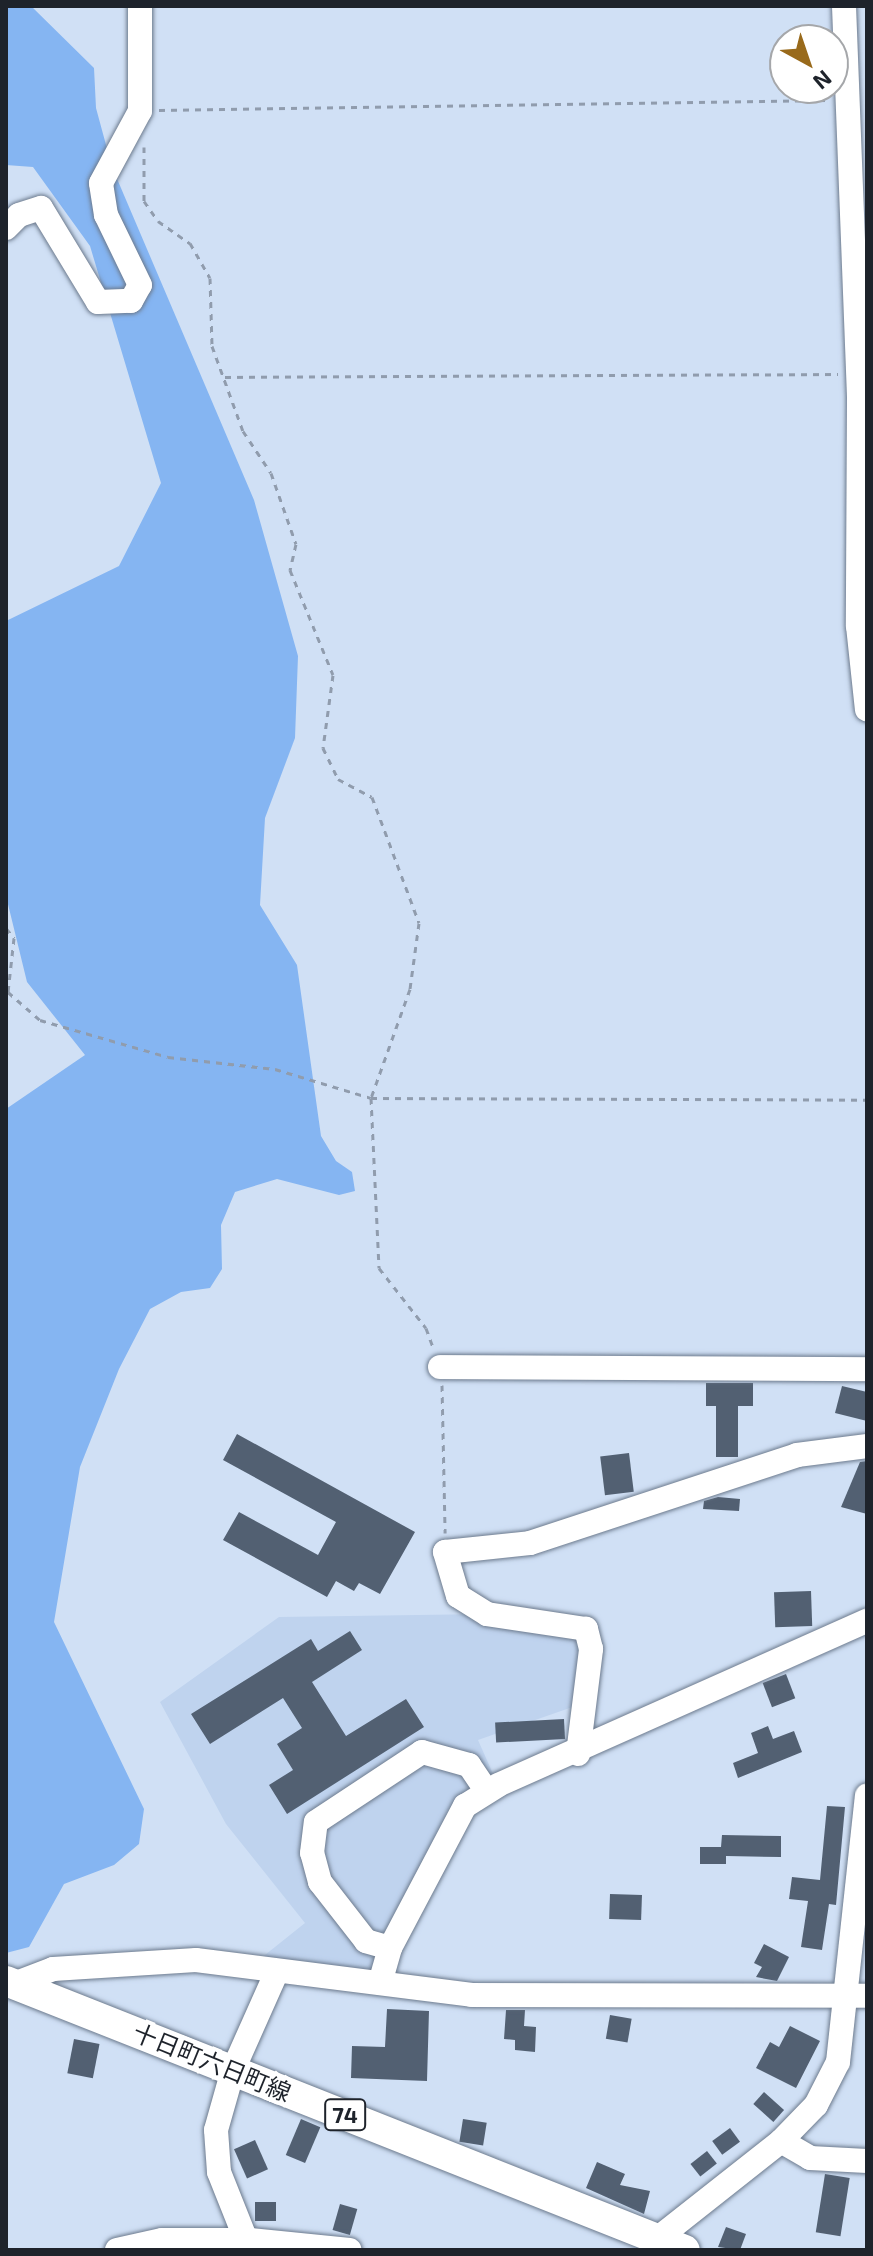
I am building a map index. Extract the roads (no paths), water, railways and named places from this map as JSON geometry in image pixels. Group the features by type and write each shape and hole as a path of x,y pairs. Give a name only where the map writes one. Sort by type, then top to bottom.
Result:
{"main road":[{"name":"十日町六日町線","path":"10,1982 662,2246"}],"street":[{"path":"6,228 19,215 41,208 98,302 131,301 140,285 106,215 101,183 140,111 140,6"},
{"path":"844,6 858,374 858,626 867,710"},
{"path":"440,1367 867,1369"},
{"path":"578,1754 591,1649 586,1629 487,1614 458,1596 445,1552 530,1543 797,1455 867,1446"},
{"path":"380,1983 390,1948 465,1806 487,1792 578,1754 867,1621"},
{"path":"390,1948 366,1941 320,1882 312,1853 316,1822 422,1752 469,1765 487,1792"},
{"path":"662,2246 781,2141 816,2105 838,2062 857,1997 867,1796"},
{"path":"10,1982 53,1969 196,1960 472,1995 857,1997"},
{"path":"250,2245 219,2172 216,2130 233,2070 277,1971"},
{"path":"781,2141 810,2158 867,2161"},
{"path":"117,2250 162,2240 350,2250"}]}
